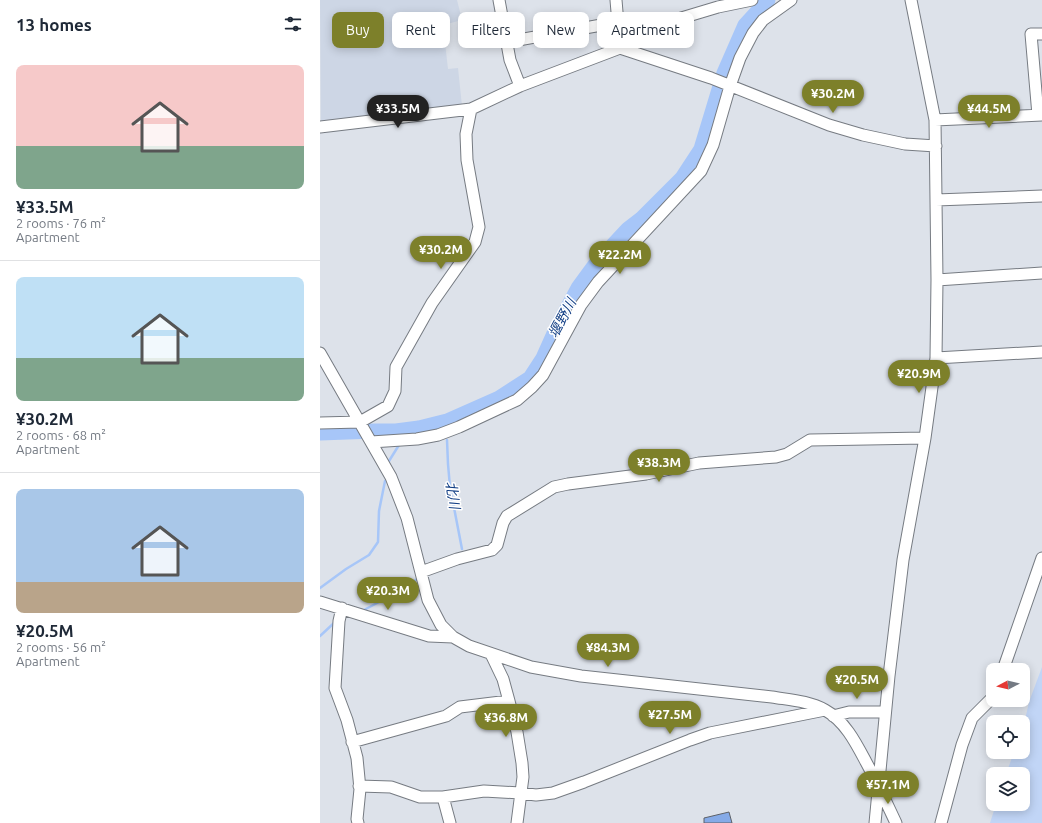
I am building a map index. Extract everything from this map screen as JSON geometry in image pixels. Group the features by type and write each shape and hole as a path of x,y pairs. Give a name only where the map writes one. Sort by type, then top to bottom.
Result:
{"street":[{"path":"499,0 501,12"},
{"path":"694,14 718,7 752,0"},
{"path":"370,441 417,439 438,435 459,427 516,400 532,387 543,375 580,305 598,282 701,170 713,145 730,86 740,58 753,33 763,20 791,0"},
{"path":"875,823 885,712 903,560 925,438 936,358 936,120 911,0"},
{"path":"617,1 618,12"},
{"path":"525,39 597,26"},
{"path":"936,120 1040,115 1031,34 1042,34"},
{"path":"508,48 510,60 520,86"},
{"path":"320,127 471,109 520,86 614,48"},
{"path":"625,48 711,78 829,125 863,135 905,144 936,146"},
{"path":"320,423 360,424 388,406 395,390 396,367 432,303 475,242 479,227 467,160 466,134 471,109"},
{"path":"936,200 1042,196"},
{"path":"937,280 1042,272"},
{"path":"936,358 1042,352"},
{"path":"320,353 390,477 407,518 428,600 441,625 452,638"},
{"path":"421,572 456,559 492,550 497,545 503,523 507,516 554,487 646,474 699,463 776,457 787,454 810,440 925,438"},
{"path":"1005,663 1042,558"},
{"path":"320,602 429,636 452,638 491,654 531,667 554,672 772,697 802,702 829,713 840,722 854,738 879,785 896,823"},
{"path":"342,608 339,621 335,688 347,720 357,758 359,786 358,823"},
{"path":"491,654 503,680 509,701 517,732 522,763 523,777 517,823"},
{"path":"352,742 446,716 460,707 509,701"},
{"path":"941,823 962,745 972,718 986,704"},
{"path":"359,786 391,787 420,797 443,797 484,791 536,795 553,793 710,733 829,713 885,712"},
{"path":"443,797 450,823"}],"shaded area":[{"path":"320,0 457,0 460,12 458,12 458,21 450,23 450,12 392,12 392,48 446,48 448,69 458,68 462,106 321,121"},
{"path":"1042,667 1042,823 990,823 994,811 1030,811 1030,767 1009,767 1011,759 1030,759 1030,715 1026,715 1028,707 1030,707 1030,699"}],"building":[{"path":"729,812 732,823 704,823 704,818"}],"waterway":[{"name":"堰野川","path":"320,433 396,431 419,428 447,421 499,398 530,378 543,358 556,329 578,288 597,262 628,229 641,219 682,178 701,149 724,73 745,25 768,0"},
{"name":"堰野川","path":"414,433 419,428"},
{"name":"北川","path":"447,440 450,487 462,549"},
{"path":"389,461 399,445"},
{"path":"320,588 346,569 369,555 378,542 379,511 385,481"},
{"name":"北川","path":"364,610 407,587 417,579"},
{"name":"北川","path":"320,636 334,623"}]}
